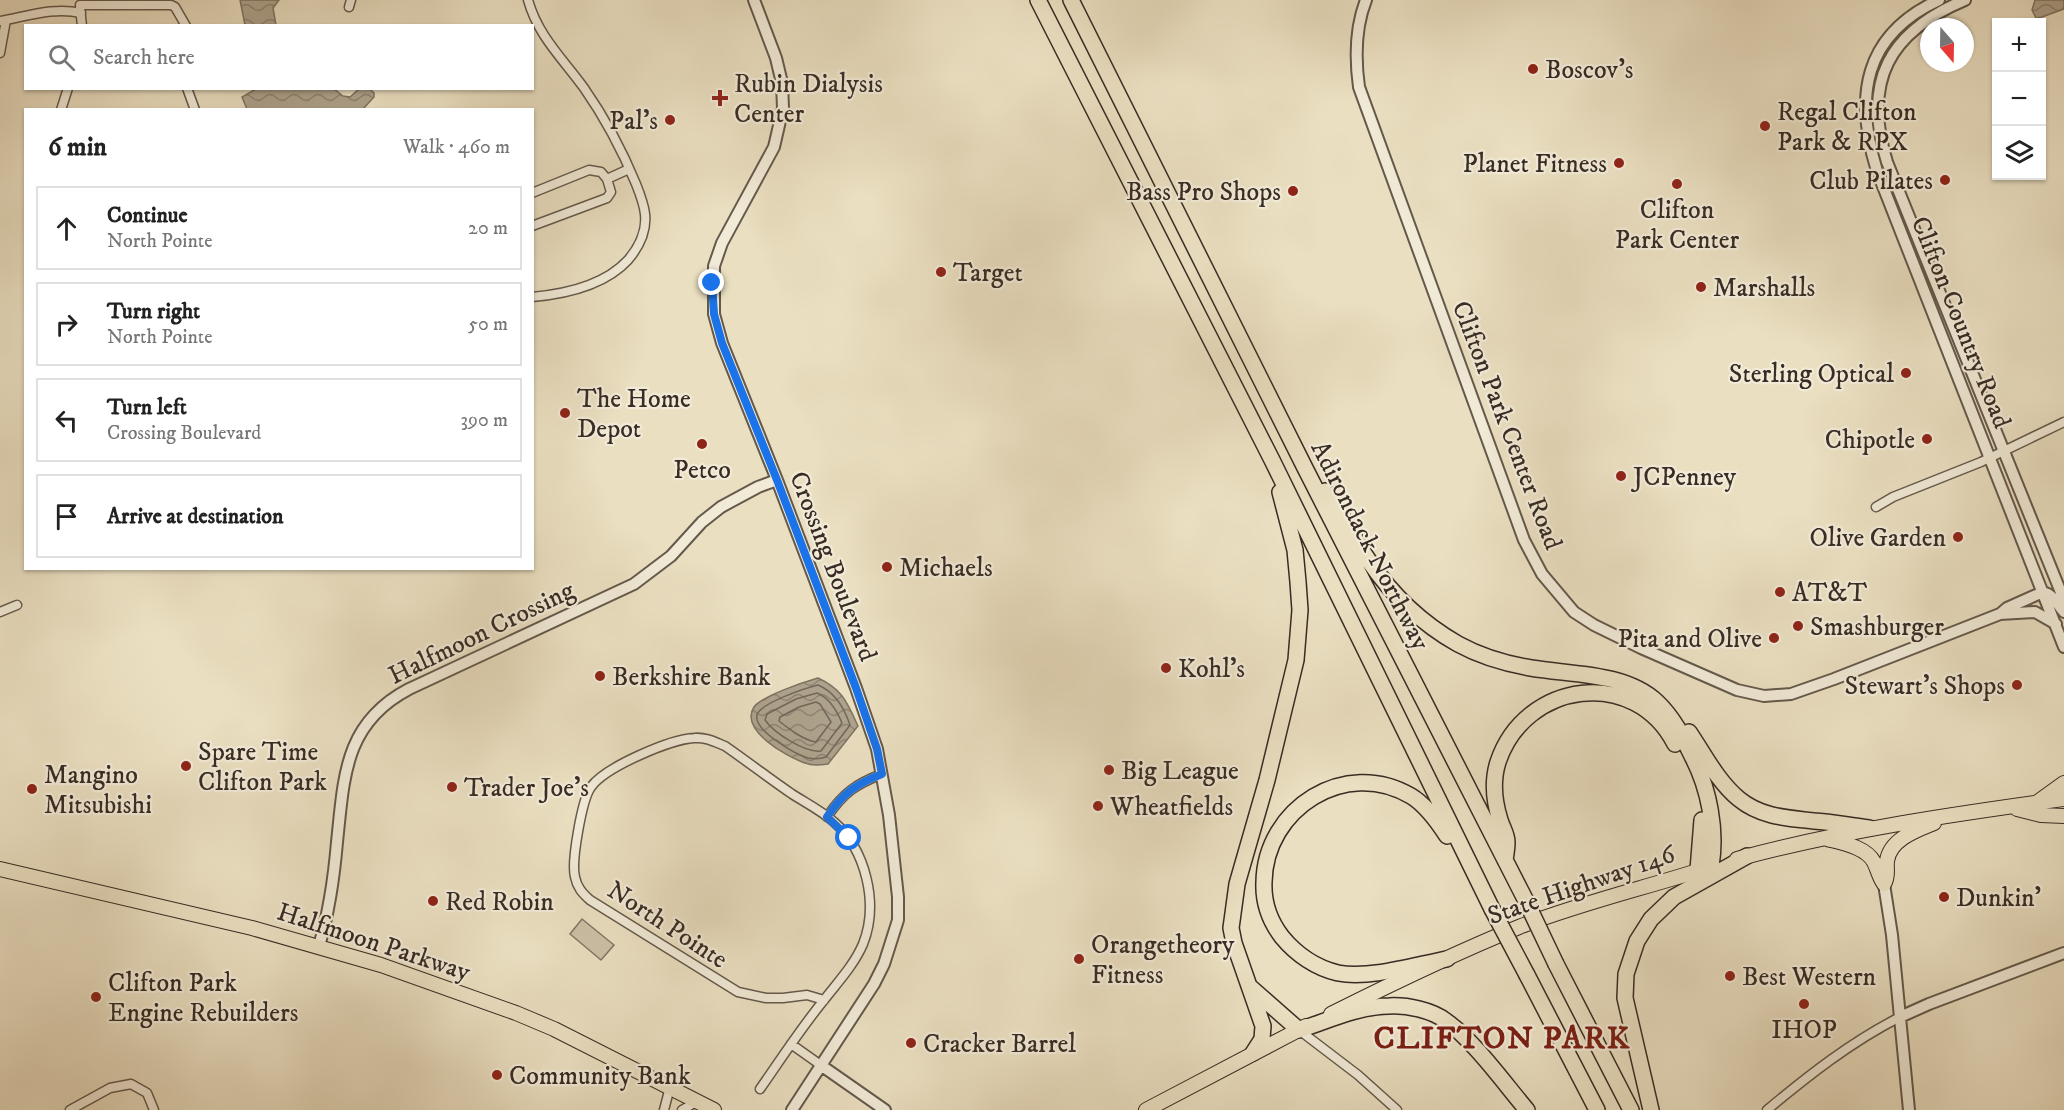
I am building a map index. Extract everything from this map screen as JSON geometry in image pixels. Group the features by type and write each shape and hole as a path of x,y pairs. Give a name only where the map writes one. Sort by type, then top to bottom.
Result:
{"highway":[{"name":"Adirondack Northway","path":"1038,0 1272,460 1492,909 1597,1110"},
{"name":"Adirondack Northway","path":"1071,0 1305,468 1631,1110"},
{"path":"1253,1053 1262,1039 1263,1026 1234,943 1231,928 1237,885 1284,713 1296,660 1300,610 1295,550 1272,460"},
{"path":"1305,468 1335,503 1368,560 1387,585 1413,613 1458,644 1503,662 1627,684 1673,712 1730,789 1739,799 1752,807 1784,819 1869,828"},
{"path":"1506,860 1507,840 1500,820 1494,789 1495,771 1506,743 1524,720 1546,702 1590,692 1619,697 1639,704 1656,716 1670,734 1689,770 1701,807 1705,868"},
{"path":"1657,702 1673,721 1697,765 1704,785 1713,840 1705,868"},
{"path":"1447,959 1363,974 1339,973 1301,956 1274,927 1263,896 1265,864 1278,831 1306,800 1337,786 1373,783 1398,790 1421,804 1440,825 1484,893"},
{"path":"1650,1110 1625,998 1626,974 1637,941 1651,919 1674,897 1747,856"},
{"path":"1249,986 1299,1030 1368,1008 1389,1006 1418,1009 1445,1020 1466,1038 1527,1110"}],"main road":[{"path":"2036,803 2064,783"},
{"name":"State Highway 146","path":"1146,1110 1299,1030 1447,959 1531,923 1705,868 1822,837 2064,799"},
{"path":"2009,807 2064,816"},
{"path":"1822,837 1851,845 1867,854 1873,860 1884,884 1888,877 1887,862 1893,846 1911,833 1948,816"},
{"name":"Halfmoon Parkway","path":"0,868 252,927 381,965 516,1013 554,1029 714,1110"}],"street":[{"path":"528,0 531,13 541,33 606,121 629,169 643,203 645,215 644,234 635,252 620,269 586,286 534,297"},
{"name":"Crossing Boulevard","path":"754,0 780,75 783,108 774,147 722,243 714,266 714,314 722,343 777,480 877,749 889,815 898,897 898,920 884,964 874,984 792,1110"},
{"name":"Clifton Park Center Road","path":"1366,0 1358,27 1355,62 1359,87 1524,540 1542,574 1574,612 1594,625 1641,648 1737,690 1776,696 1791,694 1834,679 2000,615 2007,608 2043,592"},
{"name":"Clifton Country Road","path":"1939,0 1922,8 1901,24 1883,46 1873,65 1866,86 1865,114 1869,143 1877,171 2064,647"},
{"name":"Clifton Country Road","path":"1965,0 1935,14 1917,26 1903,41 1889,61 1881,82 1878,118 1887,162 2061,586 2064,600"},
{"path":"0,53 3,21 80,6 171,5 175,7 185,24"},
{"path":"80,6 82,24"},
{"path":"62,108 67,90"},
{"path":"189,90 194,108"},
{"path":"606,179 629,169"},
{"path":"534,192 589,170 602,172 611,192 607,198 534,225"},
{"path":"1876,507 1893,496 1990,457 2064,422"},
{"name":"Halfmoon Crossing","path":"319,946 334,877 347,764 356,741 378,710 391,698 409,689 634,584 671,556 702,522 721,507 758,487 777,480"},
{"path":"2043,592 2054,598 2064,612"},
{"path":"0,612 17,605"},
{"path":"2000,615 2035,612 2056,624"},
{"name":"North Pointe","path":"760,1089 838,983 863,944 868,926 869,909 865,876 857,851 849,838 827,817 725,746 706,738 691,738 656,748 597,779 589,789 579,826 573,864 574,876 579,889 590,900 723,985 751,996 783,999 807,995 824,1000"},
{"path":"827,817 846,793 857,785 882,774"},
{"path":"1884,884 1892,935 1909,1110"},
{"path":"1767,1110 1831,1059 1900,1017 2064,953"},
{"path":"1299,1030 1358,1075 1398,1110"},
{"path":"791,1044 885,1110"},
{"path":"70,1110 110,1088 131,1084 147,1093 153,1110"},
{"path":"664,1110 670,1087"},
{"path":"682,1110 698,1101"}],"shaded area":[{"path":"582,919 614,945 601,960 570,934"}],"water":[{"path":"240,0 279,0 273,8 276,24 245,24"},
{"path":"2035,0 2064,0 2064,9 2042,17 2036,18 2032,10"},
{"path":"254,90 335,90 343,96 350,97 358,90 371,90 374,93 374,97 364,108 247,108 242,97"},
{"path":"818,678 833,687 843,697 858,726 828,764 816,765 797,760 777,749 759,733 753,725 751,716 754,707 765,698"}],"place":[{"name":"Boscov's","path":"1533,69"},
{"name":"Rubin Dialysis Center","path":"720,98"},
{"name":"Pal's","path":"670,120"},
{"name":"Regal Clifton Park & RPX","path":"1765,126"},
{"name":"Planet Fitness","path":"1619,163"},
{"name":"Club Pilates","path":"1945,180"},
{"name":"Clifton Park Center","path":"1677,184"},
{"name":"Bass Pro Shops","path":"1293,191"},
{"name":"Target","path":"941,272"},
{"name":"Marshalls","path":"1701,287"},
{"name":"Sterling Optical","path":"1906,373"},
{"name":"The Home Depot","path":"565,413"},
{"name":"Chipotle","path":"1927,439"},
{"name":"Petco","path":"702,444"},
{"name":"JCPenney","path":"1621,476"},
{"name":"Olive Garden","path":"1958,537"},
{"name":"Michaels","path":"887,567"},
{"name":"AT&T","path":"1780,592"},
{"name":"Smashburger","path":"1798,626"},
{"name":"Pita and Olive","path":"1774,638"},
{"name":"Kohl's","path":"1166,668"},
{"name":"Berkshire Bank","path":"600,676"},
{"name":"Stewart's Shops","path":"2017,685"},
{"name":"Spare Time Clifton Park","path":"186,766"},
{"name":"Big League","path":"1109,770"},
{"name":"Trader Joe's","path":"452,787"},
{"name":"Mangino Mitsubishi","path":"32,789"},
{"name":"Wheatfields","path":"1098,806"},
{"name":"Dunkin'","path":"1944,897"},
{"name":"Red Robin","path":"433,901"},
{"name":"Orangetheory Fitness","path":"1079,959"},
{"name":"Best Western","path":"1730,976"},
{"name":"Clifton Park Engine Rebuilders","path":"96,997"},
{"name":"IHOP","path":"1804,1004"},
{"name":"Cracker Barrel","path":"911,1043"},
{"name":"Community Bank","path":"497,1075"}],"district":[{"name":"CLIFTON PARK","path":"1502,1037"}],"route":[{"path":"712,283 714,314 722,343 777,480 877,749 882,774 857,785 846,793 827,817 849,838"}]}
